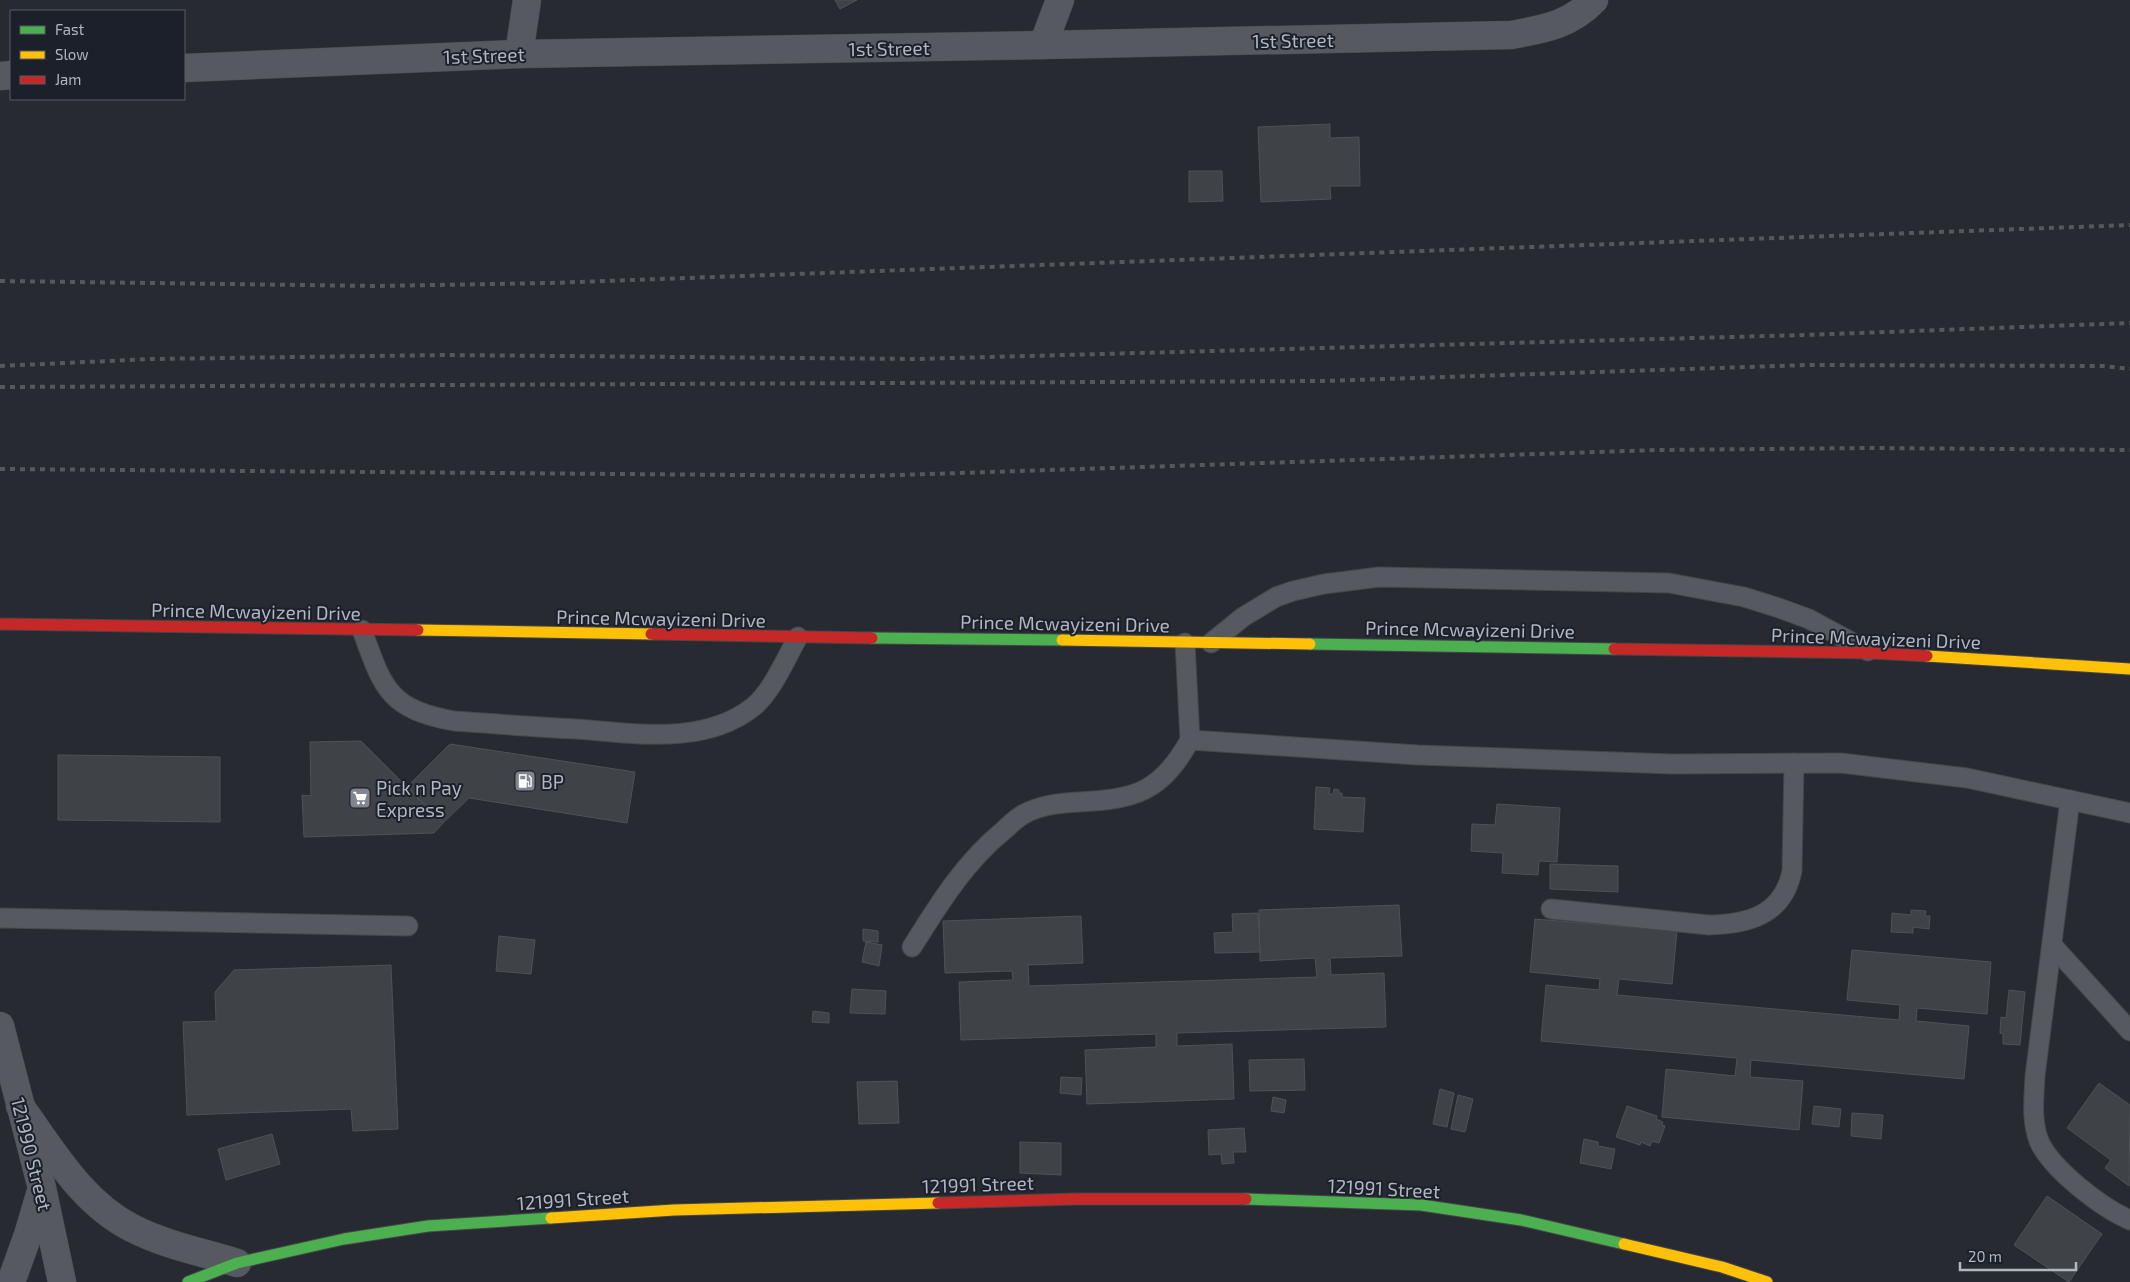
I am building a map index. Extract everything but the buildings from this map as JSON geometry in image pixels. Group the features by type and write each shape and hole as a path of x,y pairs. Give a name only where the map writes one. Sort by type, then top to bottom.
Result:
{"street":[{"path":"519,54 527,0"},
{"path":"1043,45 1060,0"},
{"name":"1st Street","path":"185,68 519,54 1511,35 1558,24 1573,18 1590,4"},
{"name":"Prince Mcwayizeni Drive","path":"0,624 1872,653 2130,668"},
{"name":"121990 Street","path":"0,1026 42,1188 62,1282"},
{"path":"20,1106 86,1194 108,1213 131,1227 157,1239 237,1263"},
{"path":"11,1282 28,1236 42,1188"},
{"name":"121991 Street","path":"188,1282 237,1263 344,1239 428,1226 674,1210 1074,1199 1223,1198 1421,1205 1521,1220 1722,1268 1767,1282"}],"lane":[{"path":"1211,643 1242,617 1276,597 1324,584 1379,577 1668,583 1744,597 1779,608 1809,619 1872,653"},
{"path":"362,630 378,674 386,688 399,702 412,710 434,718 464,722 665,735 703,730 736,718 754,706 766,692 798,637"},
{"path":"912,947 948,890 973,859 1022,815 1040,807 1057,803 1111,800 1136,794 1152,787 1166,775 1181,757 1190,740 1185,643"},
{"path":"1190,740 1418,755 1672,764 1841,763 1967,778 2130,813"},
{"path":"1551,909 1710,925 1731,925 1758,917 1780,900 1789,884 1792,871 1794,764"},
{"path":"2070,800 2035,1076 2033,1111 2035,1127 2040,1142 2058,1166 2094,1199 2117,1215 2130,1220"},
{"path":"0,918 408,926"},
{"path":"2052,945 2130,1031"}],"railway":[{"path":"0,281 377,286 551,283 2130,225"},
{"path":"0,366 152,359 445,355 916,359 1805,335 2130,323"},
{"path":"0,387 1324,381 1808,365 2103,366 2130,369"},
{"path":"0,469 868,476 1658,450 1869,448 2130,450"}],"traffic: fast":[{"path":"872,638 1062,640"},
{"path":"1310,644 1614,649"},
{"path":"1246,1199 1421,1205 1521,1220 1624,1244"},
{"path":"188,1282 237,1263 344,1239 428,1226 551,1218"}],"traffic: slow":[{"path":"418,630 651,634"},
{"path":"1062,640 1310,644"},
{"path":"1927,656 2130,669"},
{"path":"551,1218 674,1210 938,1203"},
{"path":"1624,1244 1722,1267 1767,1282"}],"traffic: jam":[{"path":"0,624 418,630"},
{"path":"651,634 872,638"},
{"path":"1614,649 1871,653 1927,656"},
{"path":"938,1203 1074,1199 1246,1199"}],"place":[{"name":"BP","path":"525,781"},
{"name":"Pick n Pay Express","path":"360,798"}]}
